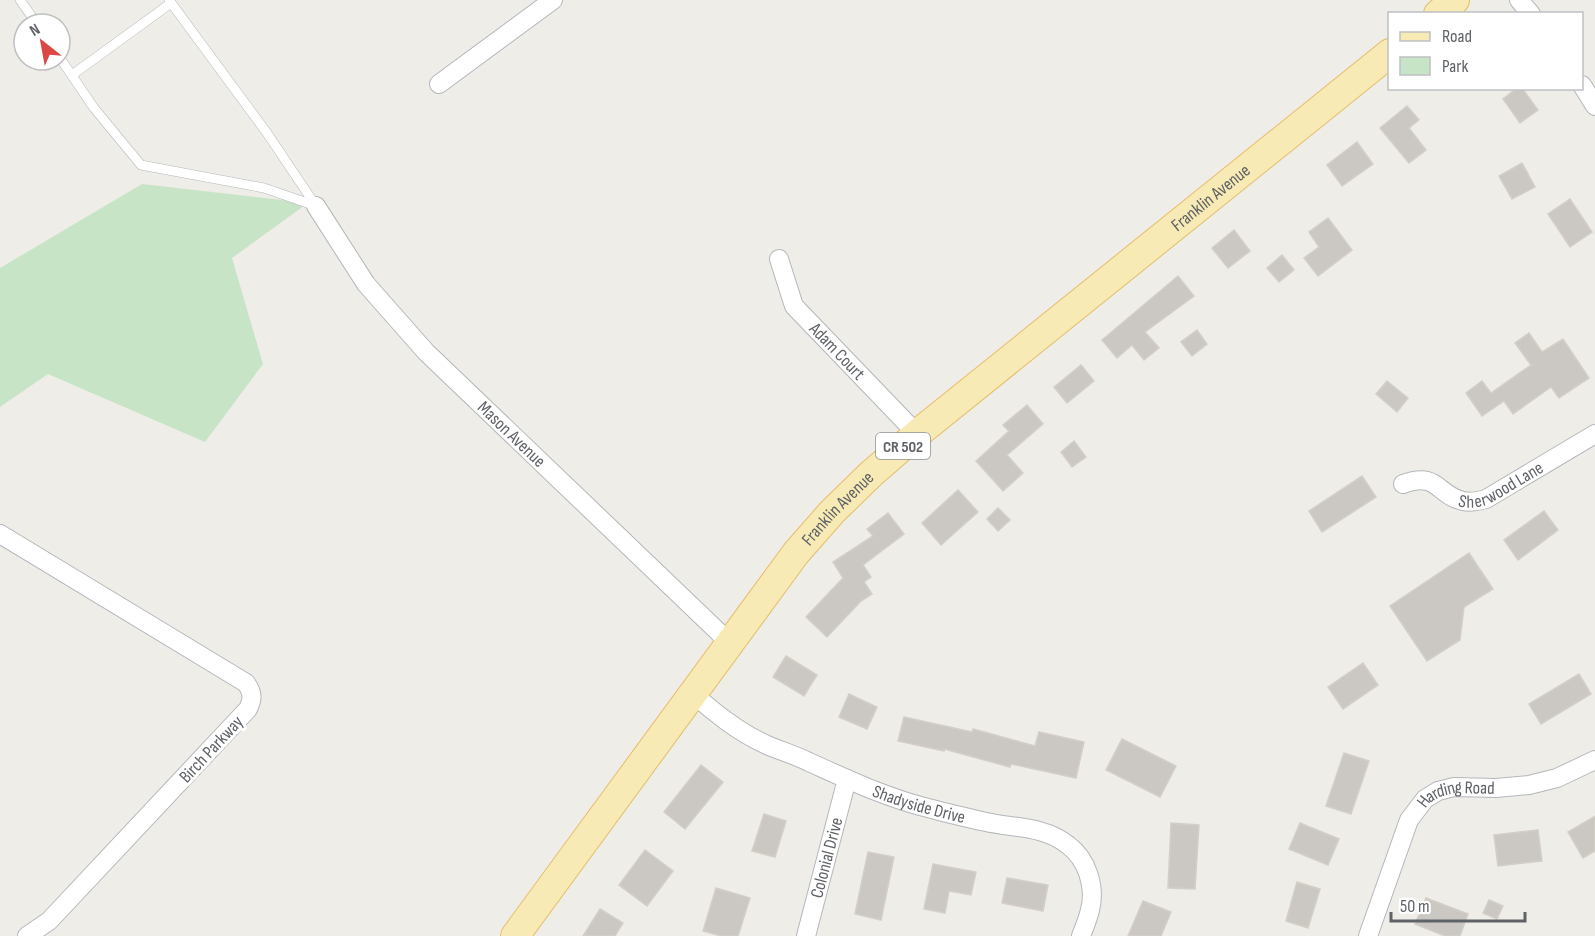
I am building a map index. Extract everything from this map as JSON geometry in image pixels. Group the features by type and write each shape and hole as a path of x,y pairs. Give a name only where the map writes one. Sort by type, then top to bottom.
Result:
{"main road":[{"path":"1440,12 1455,0"},
{"name":"Franklin Avenue","path":"515,936 789,562 832,512 917,434 1388,54"}],"street":[{"path":"439,84 553,0"},
{"path":"1519,0 1529,12"},
{"path":"1583,88 1595,106"},
{"name":"Mason Avenue","path":"316,206 366,284 426,352 730,643"},
{"name":"Adam Court","path":"779,259 794,306 917,434"},
{"name":"Sherwood Lane","path":"1402,484 1413,480 1426,480 1437,484 1451,497 1462,501 1474,502 1486,499 1595,434"},
{"name":"Birch Parkway","path":"0,534 246,683 251,690 252,701 248,709 49,921 27,936"},
{"name":"Shadyside Drive","path":"692,693 714,713 741,732 847,779 928,808 1055,836 1070,846 1082,860 1089,876 1092,891 1090,910 1081,936"},
{"name":"Harding Road","path":"1368,936 1409,820 1425,799 1438,791 1454,787 1496,788 1529,785 1557,778 1595,760"},
{"name":"Colonial Drive","path":"806,936 847,779"}],"lane":[{"path":"72,75 170,2 267,133 316,206"},
{"path":"70,72 94,108 141,165 264,188 316,206"}],"green space":[{"path":"142,184 308,203 232,258 263,364 205,442 48,374 0,407 0,268"}],"building":[{"path":"1514,90 1523,90 1538,110 1520,123 1503,99"},
{"path":"1407,106 1419,120 1409,128 1426,150 1409,163 1380,128"},
{"path":"1357,142 1373,164 1342,186 1327,165"},
{"path":"1522,163 1535,187 1512,199 1499,176"},
{"path":"1570,199 1592,232 1570,247 1548,214"},
{"path":"1328,218 1352,250 1318,276 1304,258 1319,247 1309,232"},
{"path":"1234,230 1250,251 1228,268 1212,248"},
{"path":"1282,255 1294,270 1279,282 1267,268"},
{"path":"1178,276 1194,296 1145,332 1159,348 1144,360 1132,345 1117,358 1102,340"},
{"path":"1197,330 1207,344 1192,356 1181,342"},
{"path":"1529,333 1542,352 1563,339 1589,378 1559,398 1551,387 1513,414 1504,401 1482,416 1466,393 1482,381 1491,393 1531,365 1515,343"},
{"path":"1081,365 1094,381 1067,403 1054,387"},
{"path":"1387,381 1408,398 1397,412 1376,394"},
{"path":"1027,405 1043,424 1007,455 1023,473 1003,491 976,461 1009,431 1003,425"},
{"path":"1074,441 1086,457 1072,467 1061,452"},
{"path":"1362,476 1376,497 1322,532 1309,511"},
{"path":"958,490 978,512 941,545 922,523"},
{"path":"998,508 1010,520 998,531 987,519"},
{"path":"1544,511 1558,530 1518,560 1504,540"},
{"path":"888,513 904,534 863,565 871,577 864,582 872,594 861,601 827,637 806,617 843,578 833,562 873,536 867,529"},
{"path":"1469,553 1493,589 1464,607 1460,640 1427,661 1390,606"},
{"path":"786,656 817,675 804,696 773,677"},
{"path":"1363,663 1378,685 1343,709 1328,687"},
{"path":"1579,674 1591,694 1541,724 1529,704"},
{"path":"849,694 877,707 867,729 839,717"},
{"path":"904,717 972,732 973,729 1035,746 1039,732 1084,742 1076,778 1011,764 1010,767 944,749 944,751 898,741"},
{"path":"1122,739 1176,766 1160,797 1106,770"},
{"path":"1344,753 1369,761 1351,814 1326,806"},
{"path":"701,765 723,782 685,829 664,812"},
{"path":"764,814 786,821 775,857 752,851"},
{"path":"1595,816 1595,851 1583,858 1568,832"},
{"path":"1171,823 1199,825 1195,889 1168,888"},
{"path":"1300,823 1339,839 1328,865 1289,849"},
{"path":"1538,830 1542,861 1498,866 1494,835"},
{"path":"645,850 673,871 647,906 619,885"},
{"path":"868,852 894,857 881,920 855,914"},
{"path":"933,864 976,872 971,895 949,891 945,913 924,909"},
{"path":"1007,878 1048,885 1043,911 1002,903"},
{"path":"1297,882 1320,889 1308,928 1286,921"},
{"path":"716,888 750,898 738,936 721,936 703,931"},
{"path":"1426,898 1468,914 1460,936 1445,936 1415,924"},
{"path":"1489,900 1503,906 1497,919 1483,913"},
{"path":"1143,901 1171,912 1161,936 1128,936"},
{"path":"600,909 623,923 615,936 583,936"}]}
